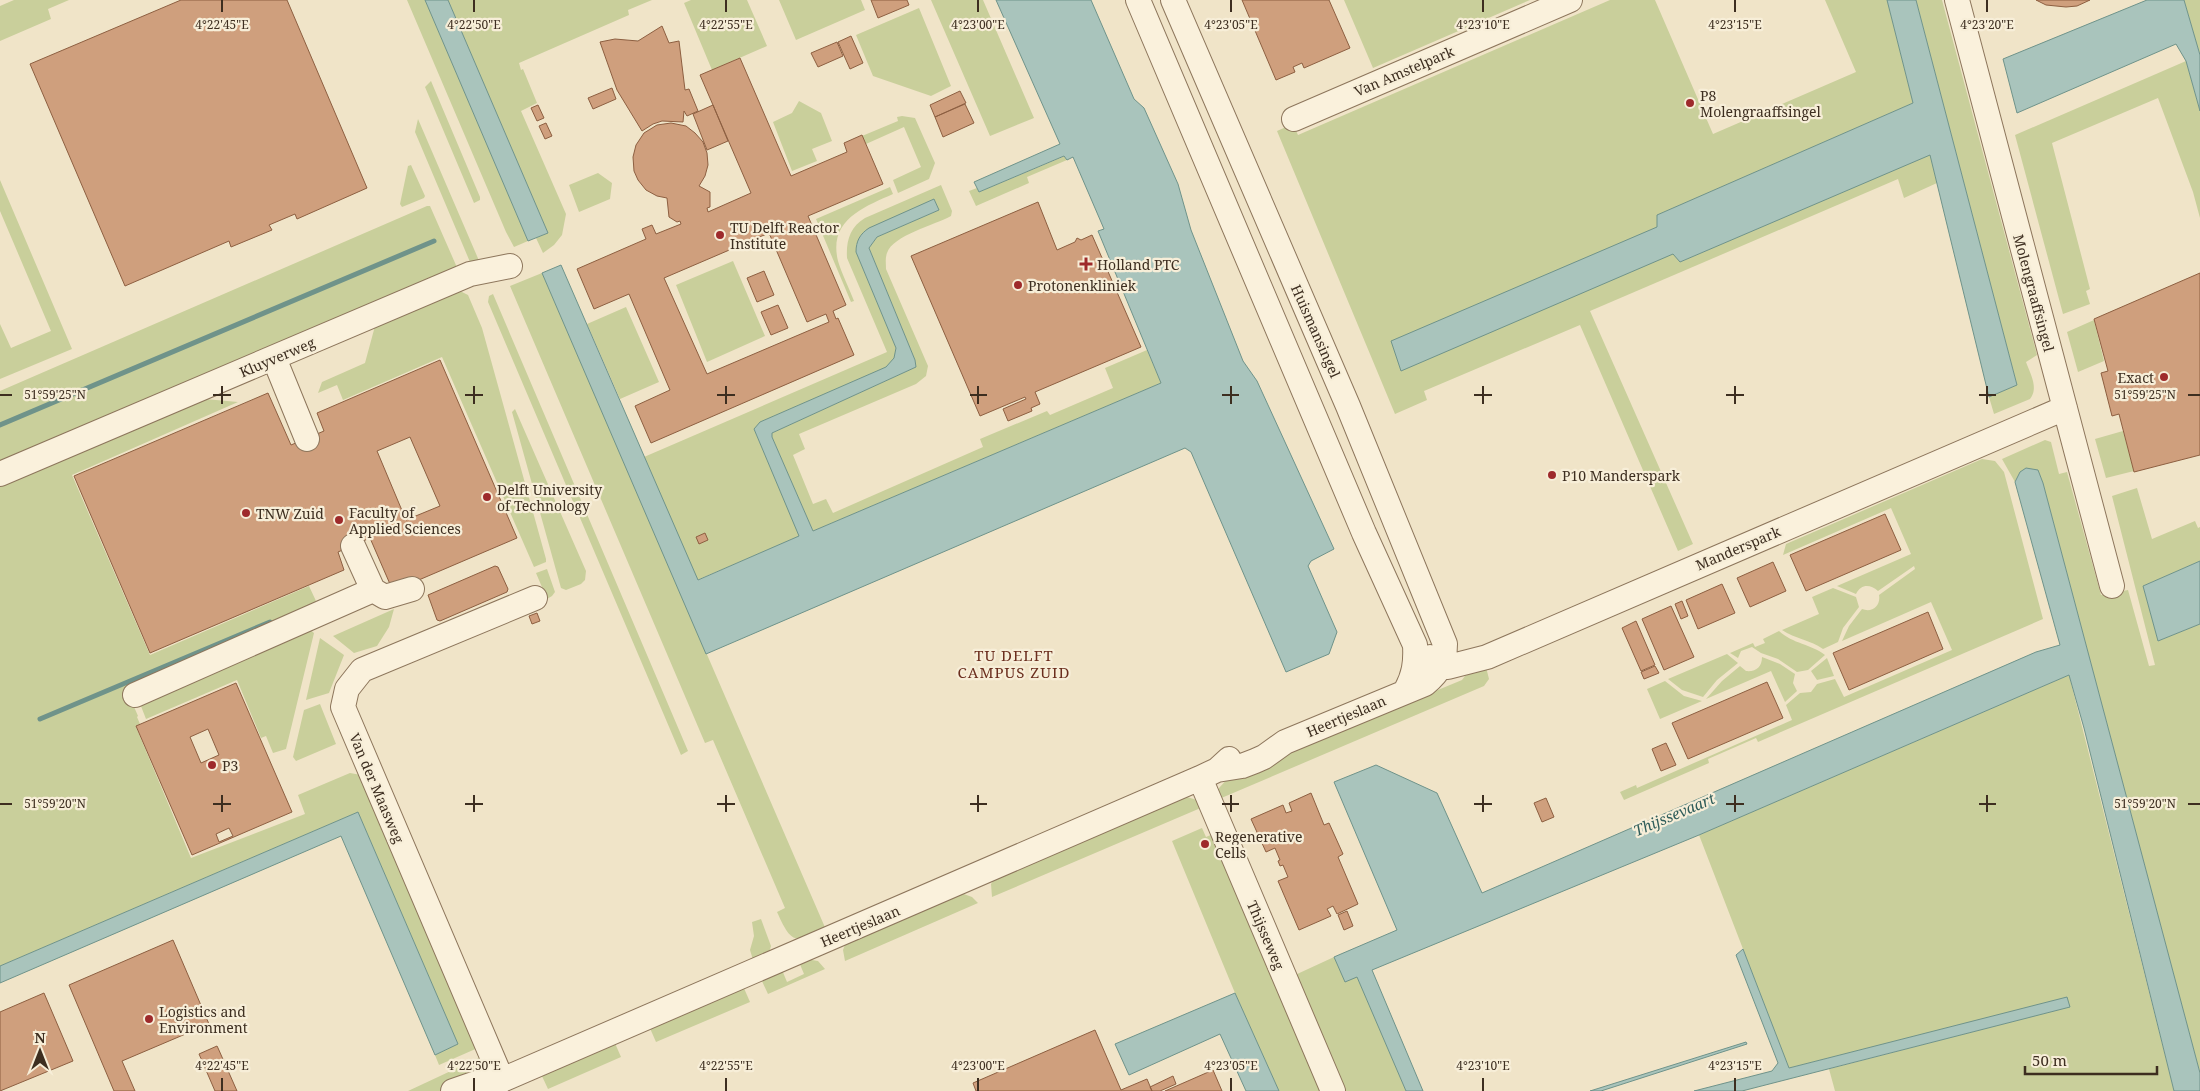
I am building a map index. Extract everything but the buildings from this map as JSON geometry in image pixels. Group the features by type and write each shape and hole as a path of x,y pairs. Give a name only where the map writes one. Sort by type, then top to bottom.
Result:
{"street":[{"path":"1138,0 1323,437 1415,645 1416,662 1413,677 1406,690"},
{"name":"Huismansingel","path":"1173,0 1348,406 1443,634 1445,652 1442,666"},
{"name":"Van Amstelpark","path":"1294,119 1570,0"},
{"name":"Molengraaffsingel","path":"1957,0 2112,586"},
{"name":"Kluyverweg","path":"0,474 470,274 510,266"},
{"path":"274,358 307,438"},
{"name":"Manderspark","path":"1442,666 1454,667 1487,657 2065,408"},
{"path":"353,546 373,590 385,597 412,589"},
{"path":"135,695 373,590"},
{"name":"Van der Maasweg","path":"495,1086 343,707 347,688 362,670 535,598"},
{"path":"1415,645 1442,666"},
{"name":"Heertjeslaan","path":"453,1091 479,1082 495,1086 1208,774 1242,766 1264,757 1285,742 1406,690 1425,684 1442,666"},
{"name":"Thijsseweg","path":"1208,774 1333,1091"}],"green space":[{"path":"14,0 69,0 48,9 51,19 0,41 0,6"},
{"path":"407,0 425,0 528,241 514,247 506,232"},
{"path":"448,0 652,0 628,10 629,15 519,63 537,103 521,111 566,214 562,235 554,245 543,253 536,238 548,233"},
{"path":"691,0 747,0 767,46 712,70 684,3"},
{"path":"779,0 861,0 865,10 796,40"},
{"path":"931,0 983,0 1034,118 990,136"},
{"path":"1344,0 1530,0 1373,68"},
{"path":"1610,0 1655,0 1713,134 1856,72 1825,0 1887,0 1913,103 1658,215 1657,227 1680,262 1930,154 1937,183 1904,198 1898,179 1590,311 1693,544 1678,551 1580,325 1424,391 1427,400 1395,414 1277,131 1293,124 1298,135"},
{"path":"1916,0 1942,0 2037,355 2026,362 2034,385 2033,395 2030,399 1994,414 1989,397 2017,385"},
{"path":"2184,0 2200,0 2200,55"},
{"path":"919,8 951,86 931,96 873,76 856,35"},
{"path":"2186,61 2200,111 2200,218 2193,192 2158,98 2052,143 2090,289 2086,291 2090,304 2063,314 2015,135"},
{"path":"431,81 480,197 480,200 474,203 425,87"},
{"path":"799,101 821,113 832,141 812,149 817,161 792,171 773,122 792,113"},
{"path":"897,117 915,118 935,163 929,179 898,193 893,180 921,167 904,127 866,144 862,136 898,121"},
{"path":"418,119 480,263 470,262 415,132"},
{"path":"1065,156 1067,160 1027,177 1029,183 976,206 969,191 977,188 979,192"},
{"path":"411,165 425,196 402,207 400,204 408,166"},
{"path":"598,173 612,183 610,199 579,212 569,185"},
{"path":"0,180 72,349 0,379 0,324 11,348 51,331 0,211"},
{"path":"941,185 952,211 951,216 915,231 897,241 887,253 886,259 886,269 928,366 926,376 916,384 799,434 805,449 793,455 813,504 826,499 833,513 983,447 980,439 1047,411 1050,415 1113,388 1105,368 1147,350 1161,383 813,531 772,437 772,433 916,367 915,360 869,248 877,237 939,210 934,199 856,245 856,252 896,348 895,358 887,367 761,422 756,434 800,536 697,580 644,457 887,352 847,258 848,240 852,230 865,218"},
{"path":"890,187 893,194 860,210 843,225 838,235 836,247 838,261 854,301 851,302 816,219"},
{"path":"430,206 459,272 205,399 238,402 72,475 150,655 309,586 316,601 321,599 320,606 128,693 140,724 136,727 191,858 305,814 298,795 350,773 361,775 480,1047 439,1065 435,1055 458,1044 358,812 0,966 0,391"},
{"path":"733,261 765,336 707,362 676,285"},
{"path":"542,273 827,932 807,938 795,938 786,930 777,912 785,908 713,740 705,743 510,286"},
{"path":"460,291 468,295 482,328 546,559 546,562 534,567 442,357 343,400 337,385 318,393 322,382 365,363 375,326"},
{"path":"493,294 688,751 681,755 488,302 489,296"},
{"path":"626,307 659,382 620,399 587,324"},
{"path":"2094,320 2104,361 2078,372 2067,332"},
{"path":"515,409 586,571 585,580 581,584 566,590 561,588 512,412"},
{"path":"2123,431 2134,471 2106,478 2095,439"},
{"path":"2045,440 2051,442 2059,474 2067,472 2101,595 2128,590 2149,666 2155,665 2112,496 2137,488 2152,539 2195,521 2198,528 2200,527 2200,561 2143,586 2158,641 2200,624 2200,1073 2043,483 2038,470 2020,472 2015,482 2002,459"},
{"path":"1982,459 1995,461 2004,472 2043,619 1758,742 1756,738 1708,759 1709,763 1624,800 1620,792 1636,785 1637,788 1792,720 1786,705 1800,693 1811,692 1817,684 1835,679 1844,697 1952,650 1931,602 1842,641 1849,626 1862,609 1869,610 1875,608 1879,602 1879,595 1915,569 1914,566 1878,591 1866,586 1860,588 1856,594 1837,586 1911,554 1891,508 1783,555 1786,544"},
{"path":"547,569 555,592 547,599 536,573"},
{"path":"1833,588 1856,597 1859,607 1843,628 1838,642 1823,649 1782,630 1819,614 1812,597"},
{"path":"394,609 389,627 377,646 354,653 333,636"},
{"path":"308,628 314,633 286,749 273,753 266,736 261,738 237,680 146,719 139,701"},
{"path":"1779,631 1790,639 1814,648 1825,655 1808,670 1797,672 1778,659 1761,653 1752,647 1741,651 1738,658 1730,653 1753,643 1755,647 1765,643 1763,639"},
{"path":"320,638 344,655 329,693 306,700"},
{"path":"1727,654 1738,663 1717,680 1703,697 1682,690 1668,679"},
{"path":"1762,657 1780,664 1795,674 1793,683 1797,691 1785,702 1771,671 1706,699 1722,681 1740,666 1746,671 1753,671 1758,668"},
{"path":"1827,658 1834,676 1817,680 1811,671"},
{"path":"1486,667 1489,679 1484,686 1219,799 1219,788 1230,776 1462,680 1465,676"},
{"path":"2069,675 2174,1091 1835,1091 1829,1069 2069,1007 2067,998 1789,1068 1699,835"},
{"path":"1665,681 1684,696 1702,701 1660,719 1647,689"},
{"path":"320,704 336,744 296,761 293,757 304,710"},
{"path":"1187,797 1197,800 1203,807 992,897 991,884 996,877"},
{"path":"1202,828 1206,837 1213,834 1325,1091 1279,1091 1235,993 1172,841"},
{"path":"961,893 972,897 978,903 845,961 843,950 846,942"},
{"path":"761,919 771,946 769,953 754,963 750,950 754,936 752,922"},
{"path":"1334,957 1345,981 1357,976 1406,1091 1345,1091 1295,975"},
{"path":"806,959 818,961 825,969 768,994 761,979 782,970 787,982 804,974 799,962"},
{"path":"743,986 750,1002 656,1042 649,1026"},
{"path":"614,1041 621,1057 548,1089 541,1074"},
{"path":"485,1055 486,1065 483,1073 440,1091 408,1091"}],"water":[{"path":"425,0 448,0 548,233 528,241"},
{"path":"996,0 1091,0 1134,99 1144,108 1178,184 1191,230 1243,361 1257,381 1334,549 1311,561 1308,566 1337,632 1329,654 1286,672 1191,452 1185,448 706,654 542,273 561,265 698,580 799,536 754,429 760,422 886,367 894,358 896,348 856,252 857,244 861,235 869,228 934,199 939,210 877,237 869,248 915,360 916,367 772,433 772,437 813,531 1161,383 1098,231 1104,229 1073,157 1067,160 1064,156 979,192 974,182 1060,144"},
{"path":"1887,0 1916,0 2017,385 1989,397 1930,155 1680,262 1673,254 1401,371 1391,341 1657,227 1657,215 1913,103"},
{"path":"2147,0 2184,0 2200,55 2200,111 2186,61 2176,44 2017,113 2003,59"},
{"name":"Thijssevaart","path":"2026,468 2038,470 2043,483 2200,1073 2200,1091 2174,1091 2084,728 2069,675 1699,835 1372,970 1423,1091 1406,1091 1357,977 1345,982 1334,957 1397,930 1334,782 1376,765 1437,793 1482,893 2036,652 2060,645 2015,482 2020,472"},
{"path":"2200,561 2200,624 2158,641 2143,586"},
{"path":"358,812 458,1044 435,1055 341,836 0,983 0,966"},
{"path":"1743,949 1789,1068 2067,997 2070,1007 1742,1091 1694,1091 1772,1071 1778,1063 1736,955"},
{"path":"1235,993 1279,1091 1246,1091 1220,1034 1129,1075 1115,1044"},
{"path":"1746,1042 1747,1044 1601,1091 1590,1091"}],"waterway":[{"path":"0,425 434,241"},
{"path":"40,719 270,622"}],"place":[{"name":"P8 Molengraaffsingel","path":"1690,103"},
{"name":"TU Delft Reactor Institute","path":"720,235"},
{"name":"Holland PTC","path":"1086,264"},
{"name":"Protonenkliniek","path":"1018,285"},
{"name":"Exact","path":"2164,377"},
{"name":"P10 Manderspark","path":"1552,475"},
{"name":"Delft University of Technology","path":"487,497"},
{"name":"TNW Zuid","path":"246,513"},
{"name":"Faculty of Applied Sciences","path":"339,520"},
{"name":"P3","path":"212,765"},
{"name":"Regenerative Cells","path":"1205,844"},
{"name":"Logistics and Environment","path":"149,1019"}],"district":[{"name":"TU DELFT CAMPUS ZUID","path":"1014,664"}]}
